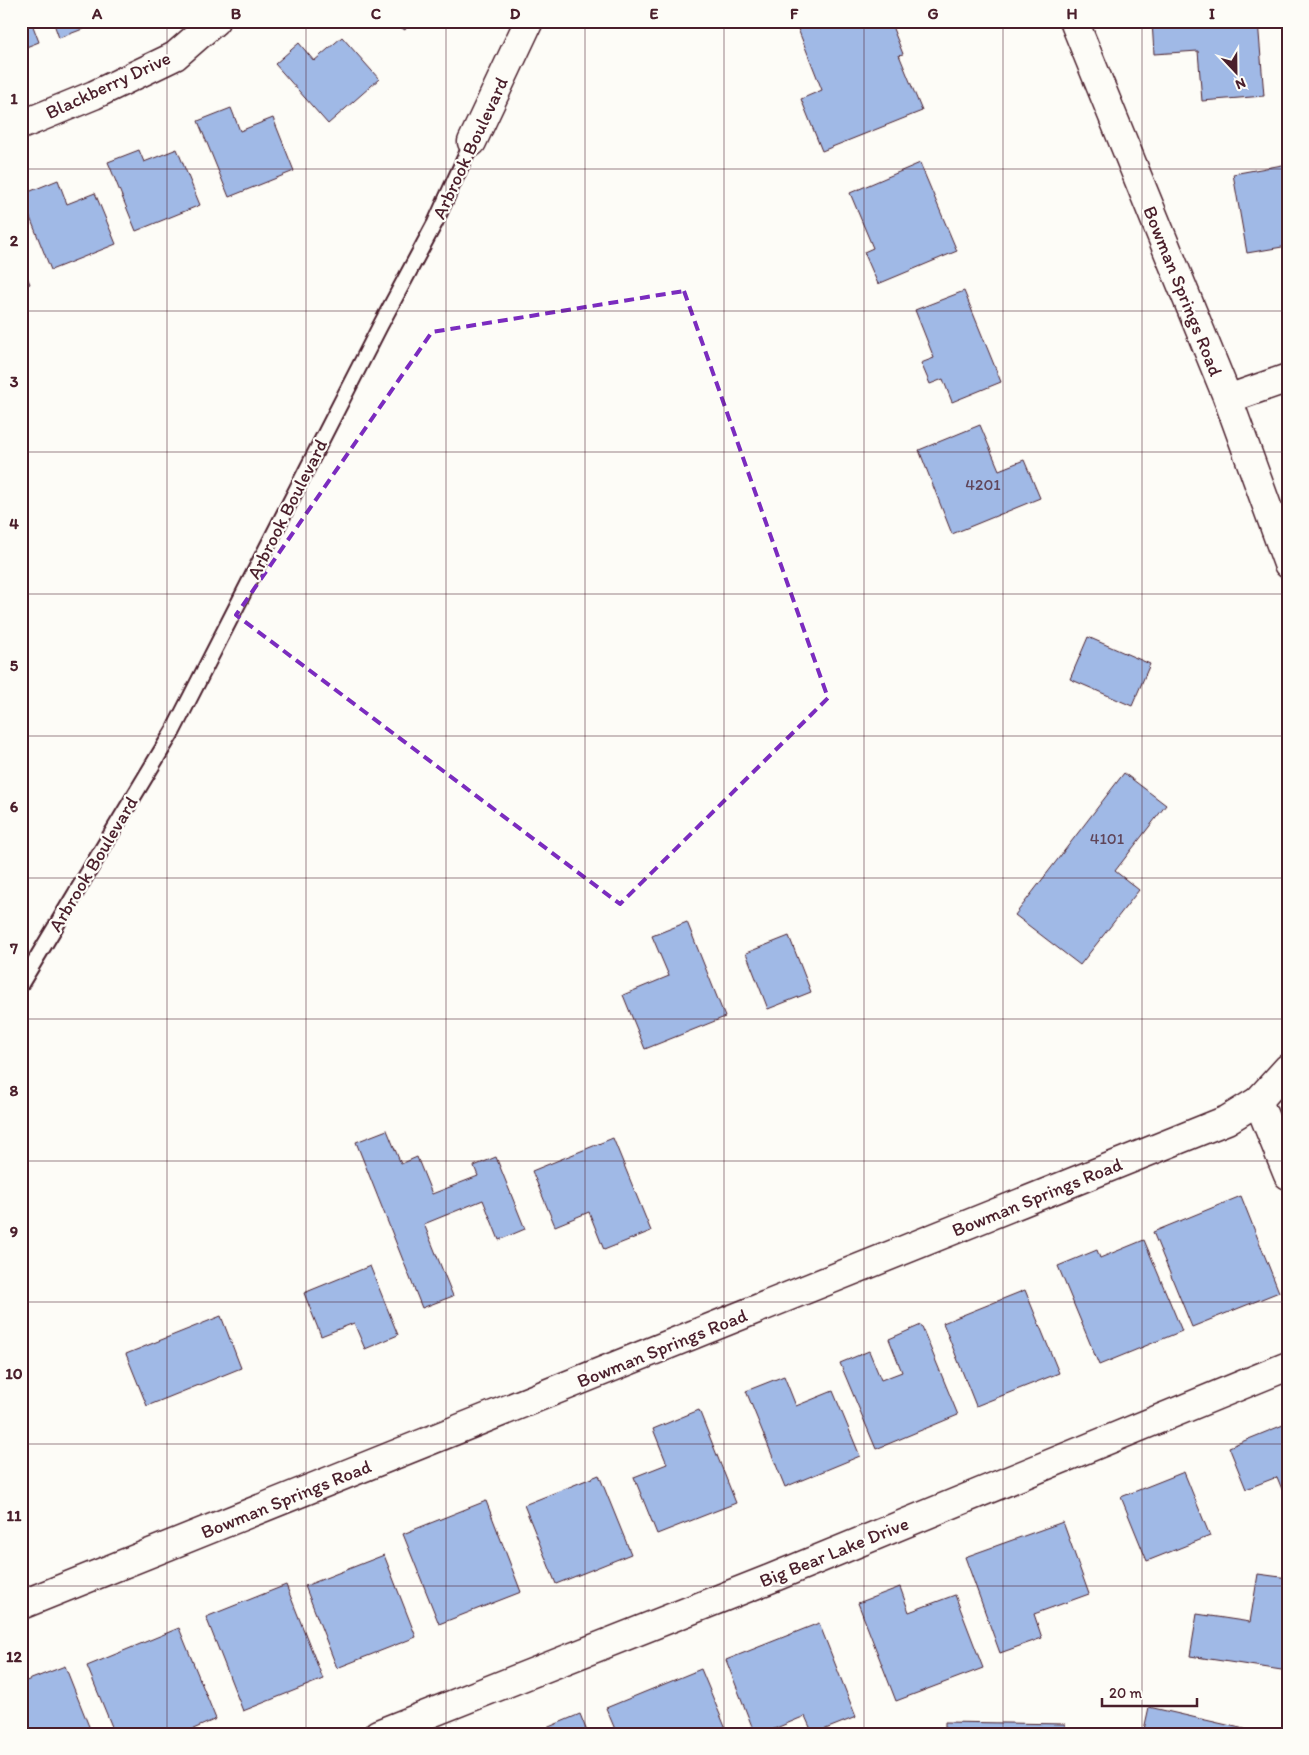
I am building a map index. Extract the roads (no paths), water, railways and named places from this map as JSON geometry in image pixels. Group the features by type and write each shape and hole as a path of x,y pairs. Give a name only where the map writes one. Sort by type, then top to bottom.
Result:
{"street":[{"name":"Blackberry Drive","path":"21,124 94,95 175,56 215,21"},
{"name":"Arbrook Boulevard","path":"472,142 528,21"},
{"name":"Bowman Springs Road","path":"1074,21 1228,399 1288,564"},
{"path":"1228,399 1288,378"},
{"name":"Bowman Springs Road","path":"21,1605 1227,1120 1258,1101 1288,1068"},
{"path":"1258,1101 1288,1175"},
{"name":"Big Bear Lake Drive","path":"378,1734 762,1582 1288,1366"}],"lane":[{"name":"Arbrook Boulevard","path":"21,984 173,732 380,326 435,223 472,142"}]}
